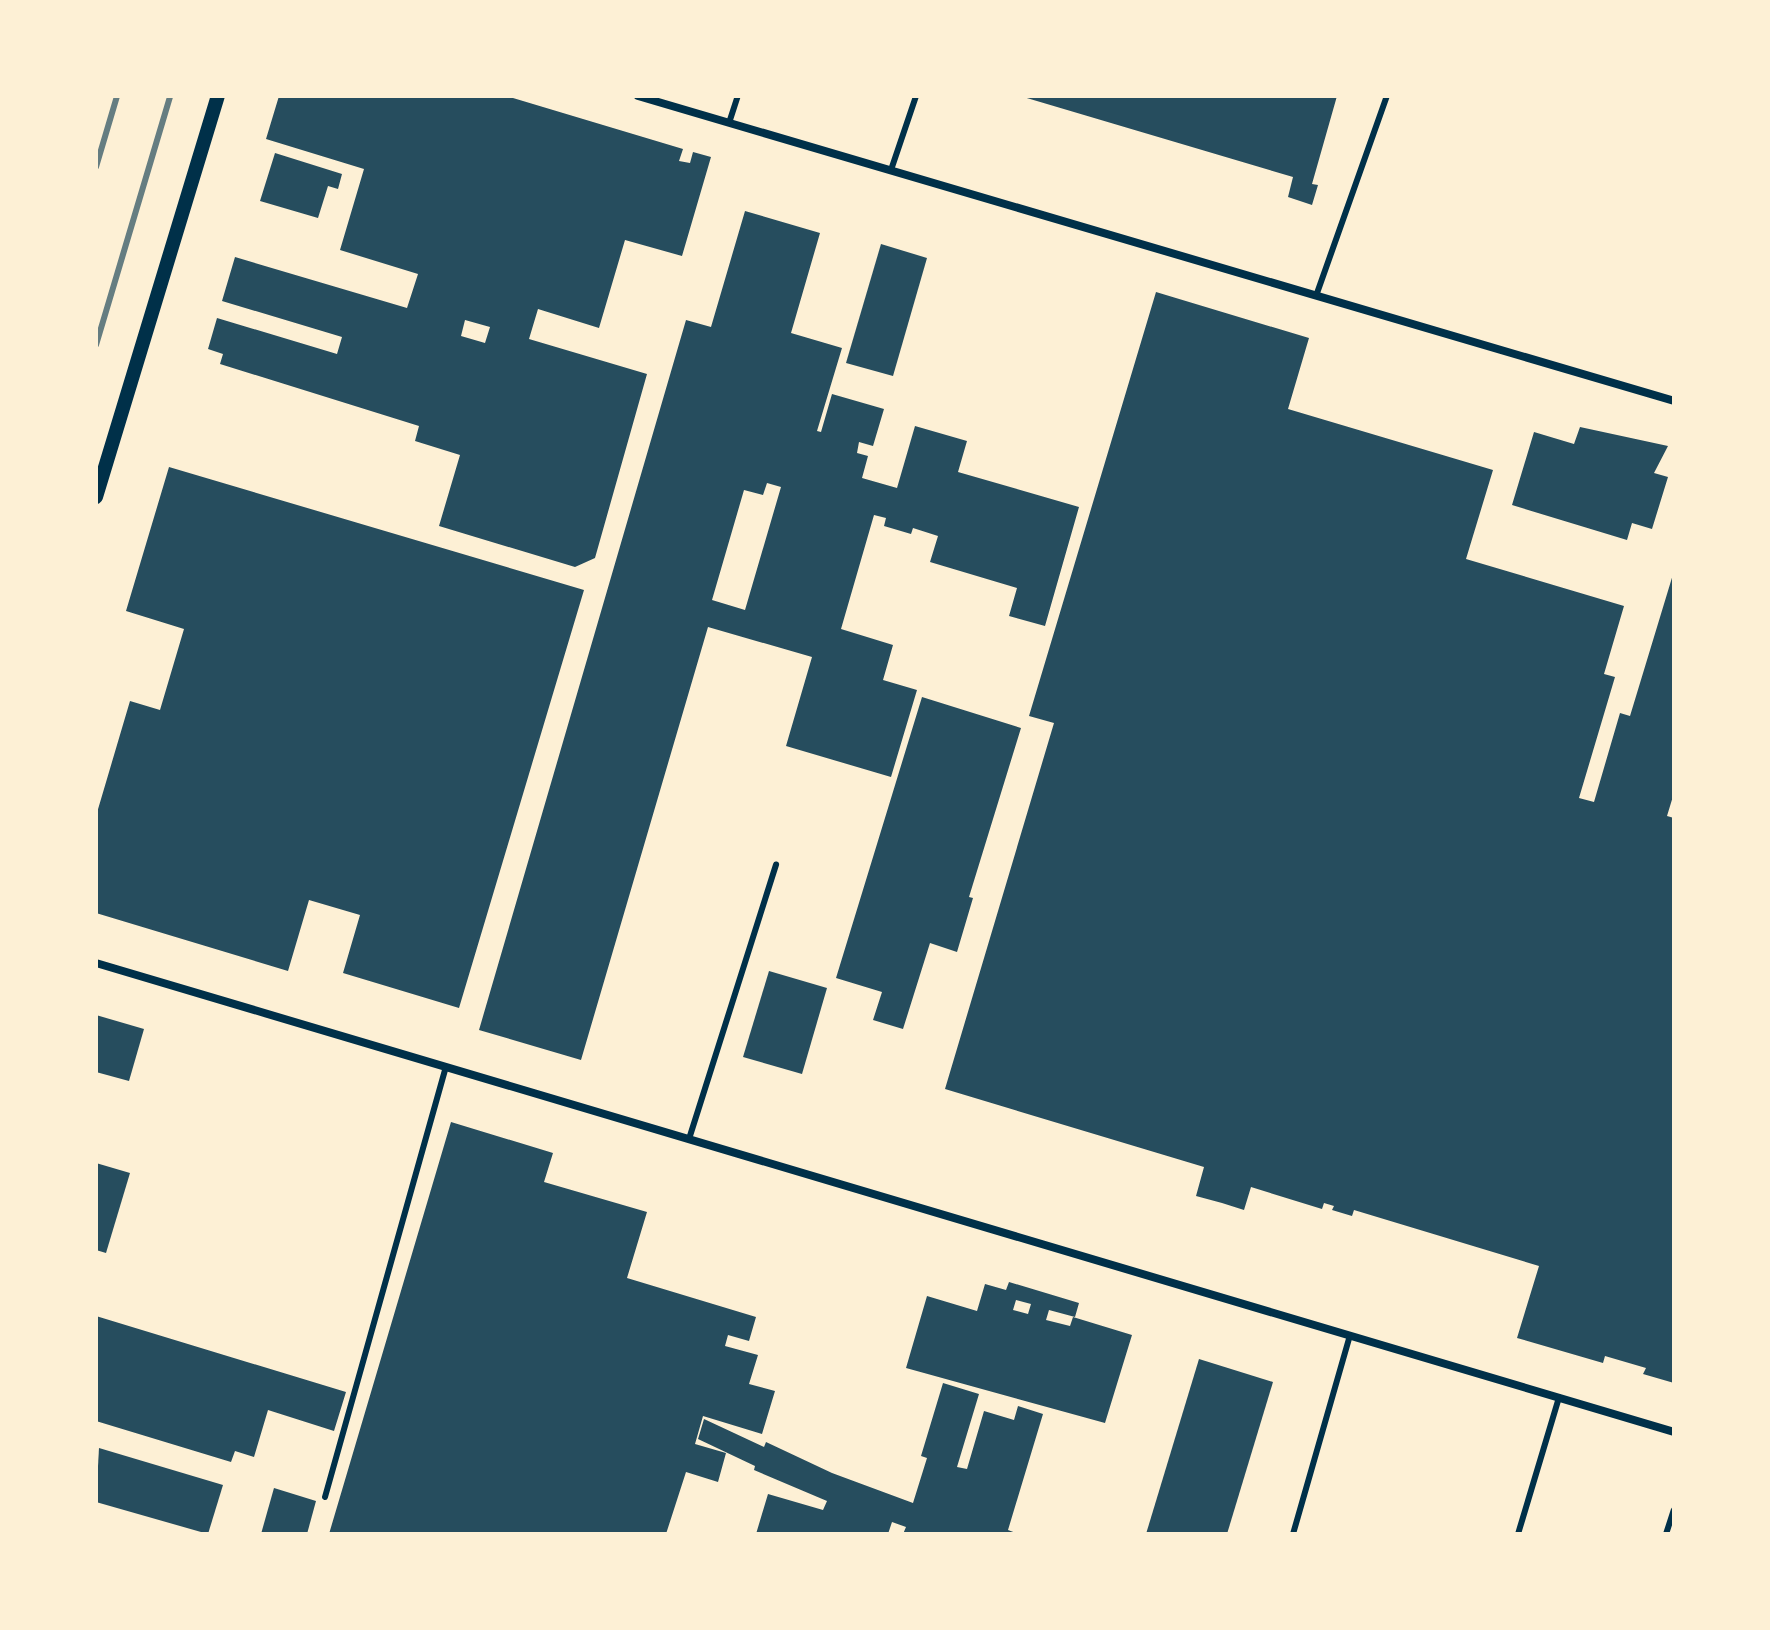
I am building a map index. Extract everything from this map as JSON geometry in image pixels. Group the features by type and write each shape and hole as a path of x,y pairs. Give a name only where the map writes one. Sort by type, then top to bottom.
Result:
{"street":[{"path":"96,497 218,96"},
{"path":"638,96 1674,401"},
{"path":"96,963 1674,1432"}],"lane":[{"path":"729,123 738,96"},
{"path":"891,170 916,96"},
{"path":"1316,296 1387,96"},
{"path":"689,1139 776,864"},
{"path":"325,1497 446,1067"},
{"path":"1293,1534 1350,1335"},
{"path":"1518,1534 1559,1397"},
{"path":"1666,1534 1674,1510"}],"building":[{"path":"279,96 506,96 683,149 679,161 690,163 693,152 711,157 682,256 625,240 599,328 538,309 529,339 647,374 595,558 575,567 439,526 460,455 415,441 419,426 220,364 223,354 208,349 217,318 337,354 342,337 222,301 235,257 407,308 418,274 340,250 364,169 266,139","holes":["465,320 490,327 485,343 461,336"]},
{"path":"1020,96 1337,96 1312,184 1318,185 1312,205 1288,197 1293,177"},
{"path":"275,153 342,174 338,189 328,186 318,218 260,201"},
{"path":"745,211 820,233 791,333 842,348 817,431 821,432 832,394 884,409 873,446 859,442 857,453 868,456 862,478 897,488 915,426 967,441 958,472 1079,507 1045,626 1009,616 1017,588 930,562 938,536 913,528 911,534 884,526 886,518 874,515 841,629 893,645 883,680 917,690 891,777 786,746 812,657 708,627 581,1060 479,1030 686,320 711,327","holes":["767,483 781,487 745,610 712,600 744,490 763,495"]},
{"path":"881,244 927,258 893,376 846,363"},
{"path":"1156,292 1309,338 1288,409 1493,470 1466,559 1624,606 1604,674 1615,677 1579,798 1594,802 1620,713 1630,716 1674,571 1674,793 1667,816 1674,818 1674,1383 1643,1374 1646,1368 1605,1356 1603,1363 1517,1338 1539,1266 1354,1210 1352,1216 1332,1210 1334,1206 1324,1203 1322,1209 1251,1187 1244,1210 1196,1196 1204,1167 945,1089 1054,723 1029,716"},
{"path":"1580,427 1668,446 1654,473 1668,477 1652,529 1632,523 1627,540 1512,505 1534,432 1574,444"},
{"path":"169,467 584,590 459,1008 343,973 360,915 309,900 288,971 96,913 96,816 130,701 160,710 184,629 126,611"},
{"path":"922,697 1021,728 969,897 973,898 957,952 930,943 903,1029 873,1020 882,992 836,978"},
{"path":"769,971 827,988 802,1074 743,1057"},
{"path":"96,1015 144,1029 129,1081 96,1072"},
{"path":"451,1122 553,1153 544,1182 647,1212 627,1278 756,1317 749,1341 728,1335 725,1346 758,1355 749,1384 775,1391 762,1434 703,1416 695,1444 726,1453 718,1482 686,1472 666,1534 329,1534"},
{"path":"96,1163 130,1173 106,1253 96,1250"},
{"path":"1009,1282 1079,1303 1075,1317 1049,1310 1046,1320 1070,1326 1073,1317 1132,1335 1105,1423 906,1368 927,1296 977,1311 985,1284 1006,1290","holes":["1016,1300 1031,1304 1028,1314 1013,1310"]},
{"path":"96,1316 346,1392 334,1431 268,1410 254,1457 235,1451 231,1462 96,1421"},
{"path":"1199,1359 1273,1382 1227,1534 1146,1534"},
{"path":"943,1383 979,1394 957,1467 967,1469 984,1411 1014,1420 1018,1406 1043,1414 1008,1530 1019,1534 903,1534 906,1527 892,1522 888,1534 756,1534 768,1494 823,1510 827,1501 754,1470 755,1466 698,1439 704,1419 764,1447 766,1442 832,1473 913,1503 927,1458 921,1456"},
{"path":"99,1448 223,1485 208,1534 96,1502"},
{"path":"274,1488 316,1501 307,1534 261,1534"}],"railway":[{"path":"96,167 117,96"},
{"path":"96,345 170,96"}]}
